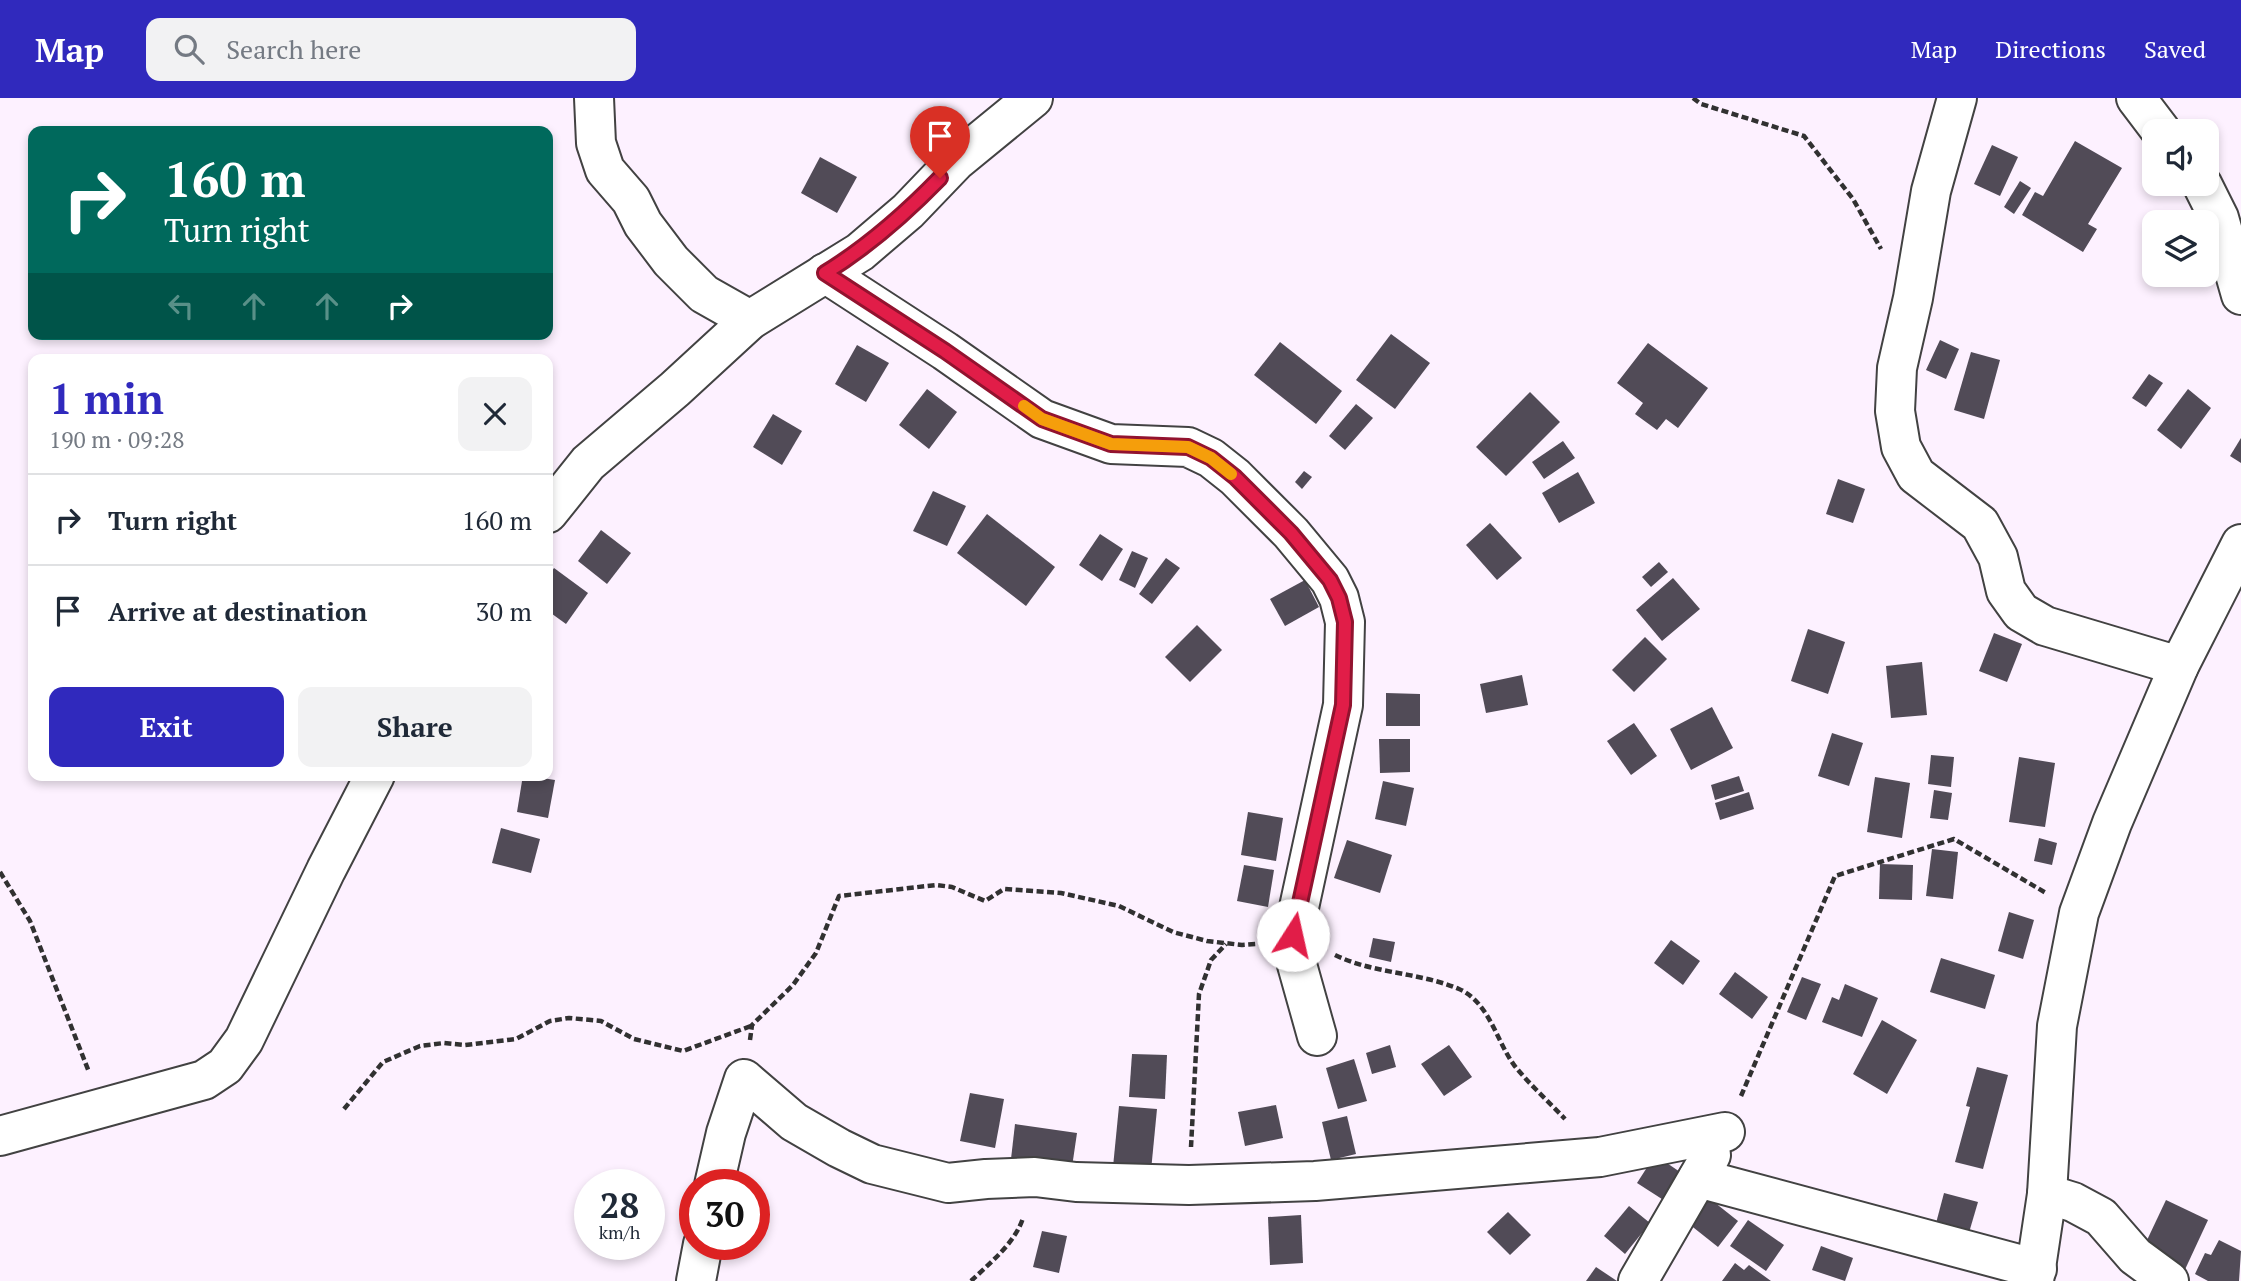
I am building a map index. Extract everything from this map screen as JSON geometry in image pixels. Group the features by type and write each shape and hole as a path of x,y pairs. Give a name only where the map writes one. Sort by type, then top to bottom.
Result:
{"street":[{"path":"594,98 596,143 605,170 631,200 643,224 704,295 750,320"},
{"path":"553,507 588,463 665,398 750,320 860,251 908,211 956,161 1033,98"},
{"path":"1958,98 1931,191 1913,298 1897,368 1895,411 1901,447 1916,475 1980,524 1998,557 2006,591 2021,612 2045,625 2179,666"},
{"path":"2136,98 2152,119"},
{"path":"2208,196 2219,218 2241,295"},
{"path":"825,273 945,351 1042,419 1111,444 1188,447 1211,458 1235,477 1291,533 1330,580 1339,598 1345,622 1343,705 1293,935 1294,954 1317,1037"},
{"path":"1698,1178 2035,1275 2046,1194 2057,1026 2079,913 2112,823 2179,666 2241,544"},
{"path":"0,1136 204,1080 225,1066 244,1040 372,781"},
{"path":"718,1169 726,1133 744,1079 794,1122 839,1148 872,1164 948,1183 1035,1177 1076,1182 1189,1185 1315,1181 1600,1157 1724,1132"},
{"path":"1638,1281 1724,1132"},
{"path":"2046,1194 2073,1202 2101,1217 2136,1256 2169,1281"},
{"path":"696,1281 699,1260"}],"path":[{"path":"1693,98 1701,104 1804,136 1853,199 1913,298"},
{"path":"1724,1132 1835,876 1954,839 2079,913"},
{"path":"0,872 30,921 102,1109"},
{"path":"344,1109 383,1062 420,1046 444,1043 466,1045 516,1039 550,1021 569,1018 601,1021 634,1039 683,1051 752,1025 793,985 816,953 839,895 936,885 952,887 985,901 1004,889 1061,893 1119,906 1173,932 1207,941 1242,945 1274,943 1293,935 1358,966 1430,980 1460,989 1478,1001 1514,1064 1600,1157"},
{"path":"1189,1185 1199,994 1210,960 1227,943"},
{"path":"744,1079 752,1025"},
{"path":"971,1281 999,1254 1020,1228 1035,1177"}],"building":[{"path":"2075,141 2122,168 2088,224 2097,229 2083,252 2022,215 2035,192 2043,196"},
{"path":"1992,145 2018,157 2000,196 1974,184"},
{"path":"820,157 857,177 837,213 801,193"},
{"path":"2020,181 2031,188 2014,214 2004,207"},
{"path":"1391,334 1430,363 1395,409 1356,380"},
{"path":"1940,340 1959,349 1946,379 1926,370"},
{"path":"1280,342 1342,391 1316,424 1254,375"},
{"path":"1648,343 1708,388 1678,428 1666,419 1657,430 1635,414 1643,403 1617,383"},
{"path":"857,345 889,363 866,402 835,384"},
{"path":"1971,352 2000,360 1984,419 1954,410"},
{"path":"2149,374 2163,383 2146,407 2132,398"},
{"path":"927,389 957,412 929,449 899,425"},
{"path":"2188,389 2211,408 2181,449 2157,430"},
{"path":"1530,392 1560,422 1506,476 1476,447"},
{"path":"1356,404 1373,418 1345,450 1329,436"},
{"path":"773,414 802,431 782,465 753,447"},
{"path":"2241,438 2241,463 2230,456"},
{"path":"1563,441 1575,458 1544,479 1532,462"},
{"path":"1304,471 1312,477 1302,489 1295,482"},
{"path":"1578,472 1595,503 1559,523 1542,493"},
{"path":"1838,479 1865,489 1853,523 1826,514"},
{"path":"933,491 966,506 947,546 913,531"},
{"path":"987,514 1055,567 1026,606 957,553"},
{"path":"1490,523 1522,558 1497,580 1466,545"},
{"path":"601,530 631,553 607,584 578,561"},
{"path":"1100,534 1123,549 1102,581 1079,565"},
{"path":"1132,551 1148,558 1135,588 1119,580"},
{"path":"1166,558 1180,568 1152,604 1139,594"},
{"path":"1659,562 1668,572 1651,587 1642,577"},
{"path":"553,570 588,593 566,624 553,615"},
{"path":"1673,578 1700,609 1662,641 1636,610"},
{"path":"1305,580 1319,607 1285,626 1270,599"},
{"path":"1197,625 1222,650 1190,682 1165,657"},
{"path":"1808,629 1845,642 1828,694 1791,681"},
{"path":"1994,633 2022,644 2007,682 1979,671"},
{"path":"1645,637 1667,659 1634,692 1612,670"},
{"path":"1922,662 1927,715 1891,718 1886,666"},
{"path":"1522,675 1528,705 1486,713 1480,684"},
{"path":"1386,693 1420,694 1420,726 1386,726"},
{"path":"1712,707 1733,748 1691,770 1670,729"},
{"path":"1634,723 1657,756 1631,775 1607,741"},
{"path":"1832,733 1863,743 1849,786 1818,776"},
{"path":"1379,739 1410,739 1410,772 1380,773"},
{"path":"1931,755 1954,757 1951,787 1928,784"},
{"path":"2019,757 2055,763 2045,827 2009,822"},
{"path":"1739,776 1744,791 1715,800 1711,785"},
{"path":"1875,777 1910,783 1902,838 1867,832"},
{"path":"555,780 548,818 517,812 522,781"},
{"path":"1383,781 1414,788 1406,826 1375,819"},
{"path":"1934,790 1952,793 1948,820 1930,818"},
{"path":"1749,792 1754,809 1720,820 1715,803"},
{"path":"1248,812 1283,818 1276,861 1241,855"},
{"path":"501,828 540,839 531,873 492,863"},
{"path":"2039,838 2057,843 2052,865 2034,861"},
{"path":"1347,840 1392,855 1380,893 1334,878"},
{"path":"1932,849 1958,852 1953,899 1926,896"},
{"path":"1880,864 1913,865 1912,900 1879,899"},
{"path":"1244,865 1274,870 1268,907 1237,901"},
{"path":"2009,912 2034,920 2023,959 1998,951"},
{"path":"1373,938 1395,942 1391,962 1369,957"},
{"path":"1671,940 1700,961 1683,985 1654,963"},
{"path":"1941,958 1995,975 1985,1009 1930,992"},
{"path":"1735,972 1768,997 1752,1019 1719,994"},
{"path":"1802,977 1821,984 1806,1020 1787,1012"},
{"path":"1845,984 1878,998 1862,1037 1822,1022 1832,997 1839,1000"},
{"path":"1882,1020 1917,1040 1887,1094 1853,1074"},
{"path":"1390,1045 1396,1067 1372,1074 1366,1053"},
{"path":"1449,1045 1472,1077 1444,1096 1421,1064"},
{"path":"1132,1054 1167,1055 1165,1099 1129,1097"},
{"path":"1354,1059 1367,1101 1338,1109 1326,1068"},
{"path":"1977,1067 2008,1075 1983,1169 1955,1162 1970,1107 1966,1106"},
{"path":"970,1093 1004,1099 995,1148 960,1141"},
{"path":"1276,1105 1283,1138 1245,1146 1238,1112"},
{"path":"1119,1106 1157,1109 1150,1181 1112,1177"},
{"path":"1347,1116 1356,1154 1331,1160 1322,1122"},
{"path":"1015,1124 1077,1133 1072,1167 1011,1159"},
{"path":"1655,1155 1683,1174 1665,1201 1637,1183"},
{"path":"1944,1193 1978,1202 1968,1236 1935,1227"},
{"path":"1709,1198 1738,1221 1718,1247 1689,1224"},
{"path":"2166,1200 2208,1220 2182,1276 2139,1257"},
{"path":"1629,1206 1650,1223 1625,1254 1604,1236"},
{"path":"1508,1212 1531,1235 1510,1255 1487,1232"},
{"path":"1301,1215 1303,1263 1270,1265 1268,1217"},
{"path":"1748,1220 1784,1245 1766,1271 1730,1246"},
{"path":"1042,1231 1067,1236 1059,1273 1033,1267"},
{"path":"2219,1240 2241,1251 2239,1281 2208,1281 2195,1274 2205,1253 2211,1255"},
{"path":"1821,1246 1853,1258 1845,1281 1812,1270"},
{"path":"1735,1263 1744,1270 1749,1265 1771,1281 1722,1281"},
{"path":"1596,1267 1617,1281 1586,1281"}],"slow traffic":[{"path":"1024,406 1042,419 1111,444 1188,447 1211,458 1231,474"}],"route":[{"path":"940,178 908,211 860,251 825,273 945,351 1042,419 1111,444 1188,447 1211,458 1235,477 1291,533 1330,580 1339,598 1345,622 1343,705 1293,935"}]}
